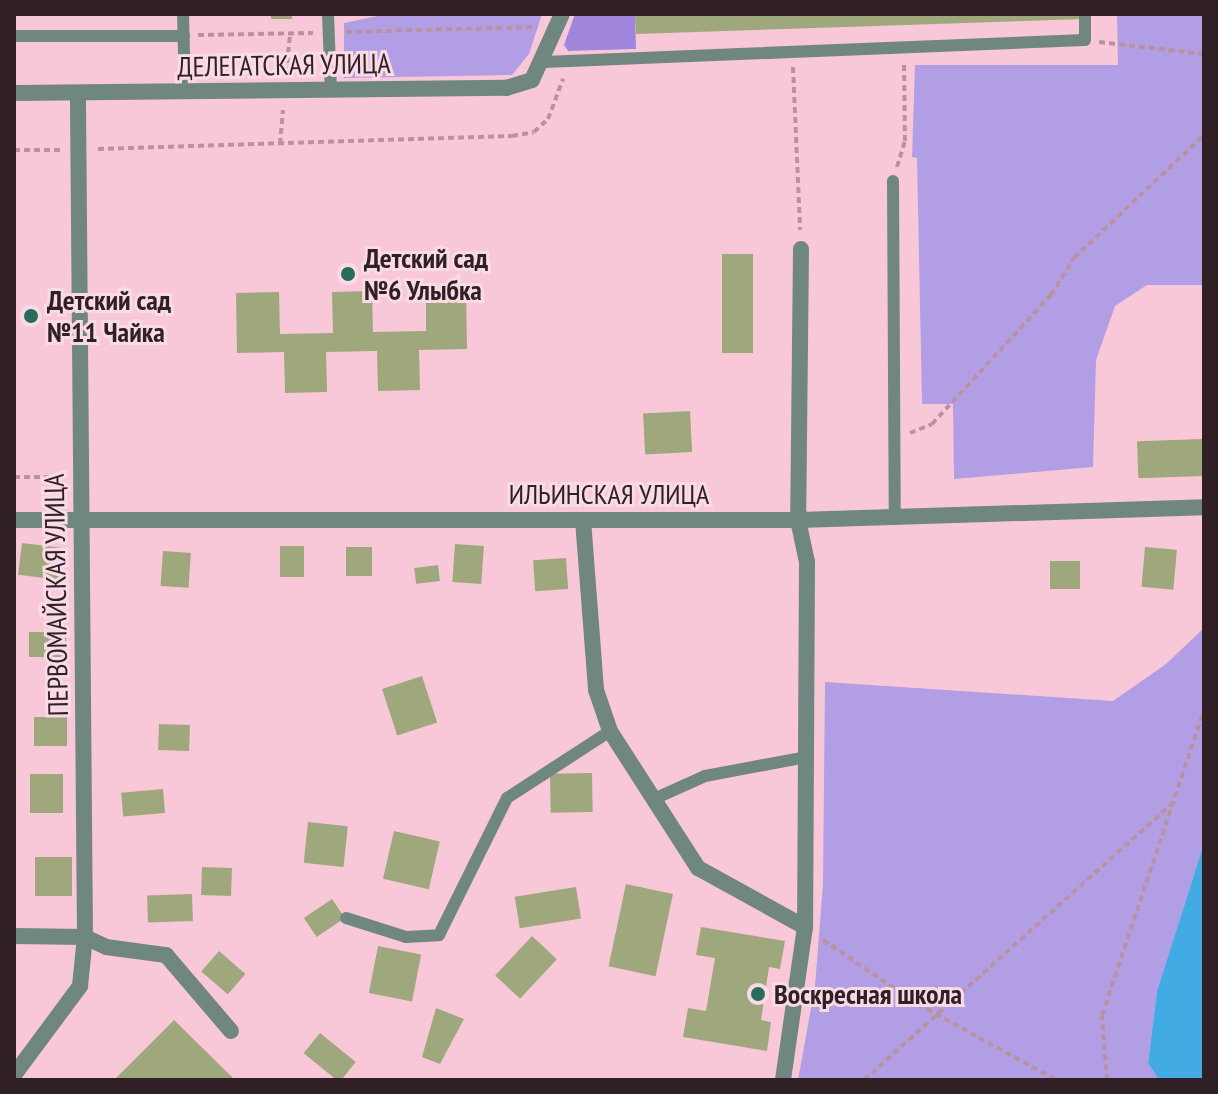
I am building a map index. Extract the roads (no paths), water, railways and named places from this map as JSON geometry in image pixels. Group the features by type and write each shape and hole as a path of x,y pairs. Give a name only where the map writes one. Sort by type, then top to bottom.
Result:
{"street":[{"path":"544,62 556,18"},
{"name":"ДЕЛЕГАТСКАЯ УЛИЦА","path":"14,93 506,88 532,80 544,62"},
{"name":"ПЕРВОМАЙСКАЯ УЛИЦА","path":"14,1075 80,986 85,937 78,93"},
{"path":"783,1080 805,927 807,562 798,520 801,249"},
{"name":"ИЛЬИНСКАЯ УЛИЦА","path":"14,520 798,520 1204,507"},
{"path":"583,520 596,690 610,731 698,868 805,927"},
{"path":"14,936 85,937 106,947 166,955 231,1031"}],"lane":[{"path":"183,14 185,92"},
{"path":"328,14 331,91"},
{"path":"544,62 1085,40 1085,14"},
{"path":"14,36 184,36"},
{"path":"893,181 895,517"},
{"path":"346,918 406,937 439,935 507,798 610,731"},
{"path":"654,799 705,776 807,757"}],"water":[{"path":"1204,843 1204,1080 1159,1080 1148,1063 1157,991"}],"place":[{"name":"Детский сад №6 Улыбка","path":"348,274"},
{"name":"Детский сад №11 Чайка","path":"31,316"},
{"name":"Воскресная школа","path":"758,994"}]}
